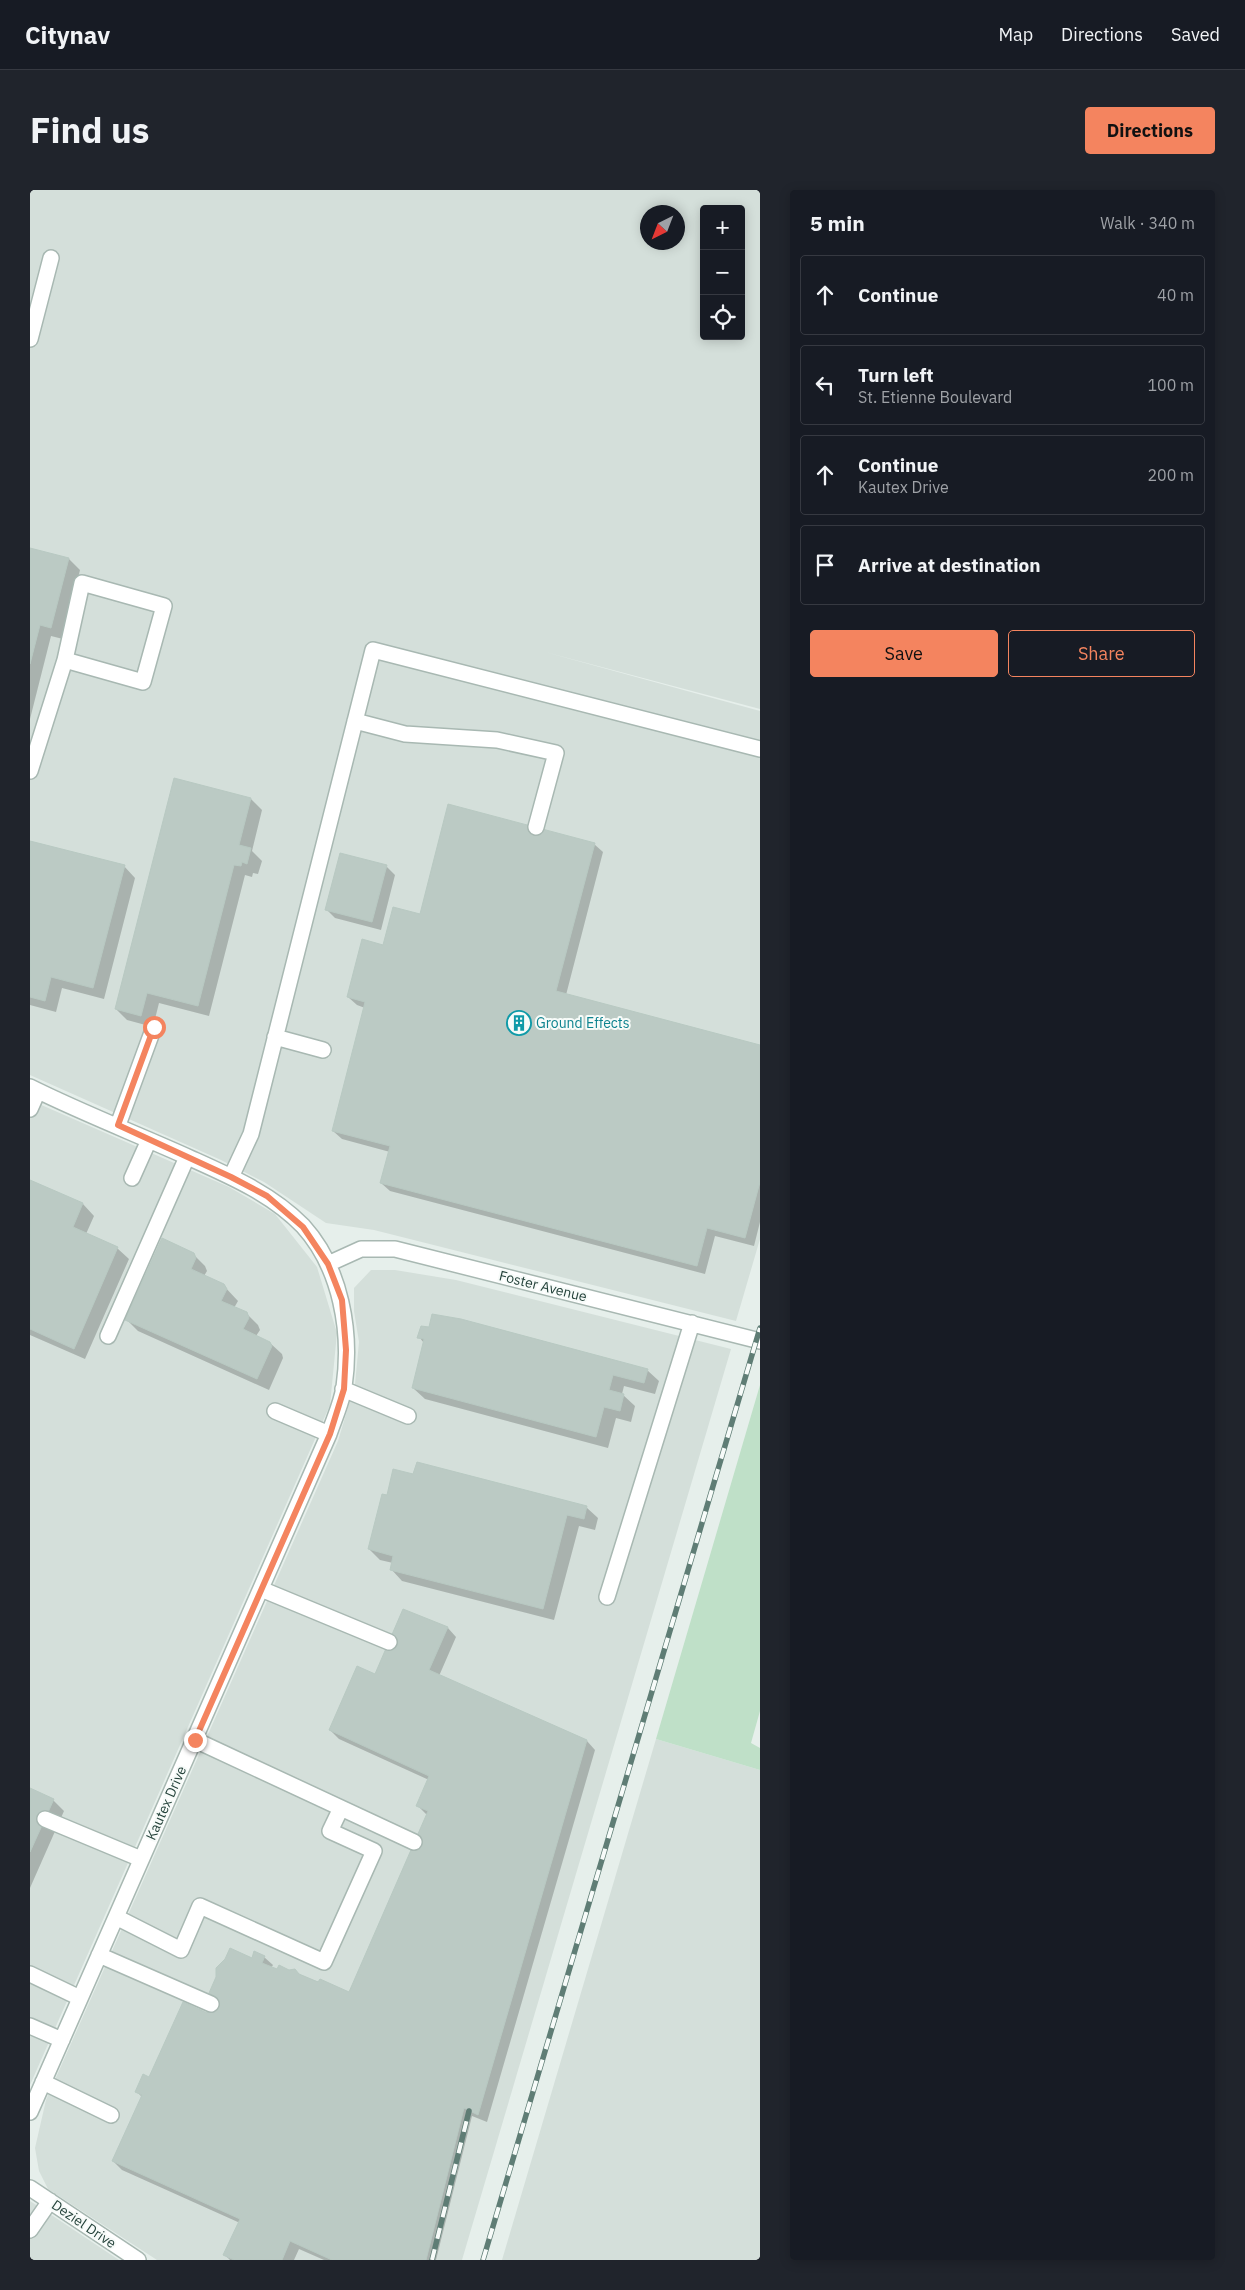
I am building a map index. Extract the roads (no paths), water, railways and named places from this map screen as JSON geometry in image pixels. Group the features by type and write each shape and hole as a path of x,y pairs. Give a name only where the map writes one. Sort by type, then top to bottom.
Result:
{"street":[{"path":"30,339 51,258"},
{"path":"30,771 65,660 82,583 164,606 143,682 65,660"},
{"path":"231,1177 251,1134 373,650 760,749"},
{"path":"355,721 405,734 497,740 556,753 536,827"},
{"path":"118,1125 154,1027"},
{"path":"275,1037 323,1050"},
{"path":"30,1109 34,1089"},
{"name":"Kautex Drive","path":"30,2112 330,1434 343,1389 346,1350 342,1300 328,1264 303,1227 267,1196 231,1177 118,1125 34,1089"},
{"path":"132,1178 149,1140"},
{"path":"108,1336 187,1157"},
{"name":"Foster Avenue","path":"328,1264 361,1249 394,1249 760,1340"},
{"path":"607,1597 692,1323"},
{"path":"343,1389 408,1416"},
{"path":"275,1411 330,1434"},
{"path":"261,1589 389,1642"},
{"path":"195,1740 414,1842"},
{"path":"116,1917 181,1950 200,1906 324,1962 374,1851 330,1831 340,1808"},
{"path":"45,1819 141,1859"},
{"path":"99,1955 211,2004"},
{"path":"30,1974 80,1998"},
{"path":"30,2026 62,2040"},
{"path":"44,2082 111,2115"},
{"name":"Deziel Drive","path":"30,2188 138,2260"},
{"path":"30,2230 50,2201"}],"railway":[{"path":"483,2260 760,1328"},
{"path":"432,2260 469,2111"}],"place":[{"name":"Ground Effects","path":"519,1023"}]}
